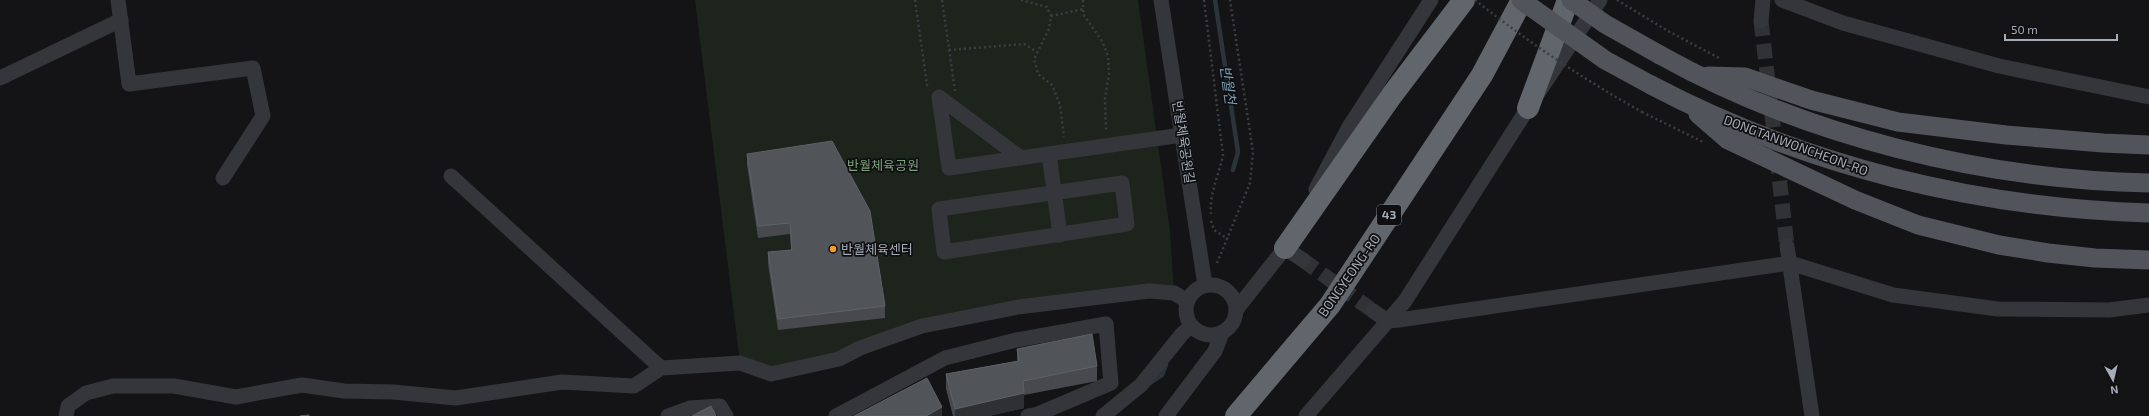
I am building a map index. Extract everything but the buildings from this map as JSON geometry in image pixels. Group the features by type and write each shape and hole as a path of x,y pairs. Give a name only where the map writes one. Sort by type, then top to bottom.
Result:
{"highway":[{"path":"1284,248 1392,95 1464,0"},
{"name":"BONGYEONG-RO","path":"1236,416 1330,305 1482,76 1521,0"},
{"path":"1528,108 1568,0"}],"main road":[{"name":"DONGTANWONCHEON-RO","path":"1521,0 1605,60 1683,102 1761,135 1853,168 1940,189 2016,203 2091,211 2149,213"},
{"name":"DONGTANWONCHEON-RO","path":"1571,0 1605,24 1696,75 1759,102 1850,136 1938,157 2013,171 2089,179 2149,183"},
{"path":"1696,75 1745,77 1811,100 1898,122 2014,136 2149,145"},
{"path":"1683,102 1728,140 1855,200 1918,225 1999,245 2048,253 2095,258 2149,260"}],"street":[{"path":"118,0 130,84 253,68 263,116 222,178"},
{"name":"반월체육공원길","path":"1161,0 1205,285"},
{"path":"1306,416 1405,301 1528,108 1600,0"},
{"path":"1760,21 1763,0"},
{"path":"1782,0 1843,23 1999,66 2149,97"},
{"path":"1236,310 1284,248 1349,127 1429,3"},
{"path":"0,78 121,20"},
{"path":"938,96 1021,158"},
{"path":"938,96 949,168 1182,135"},
{"path":"1049,154 1060,235"},
{"path":"451,176 661,368"},
{"path":"1122,183 1127,224 1060,235 944,252 939,209 1122,183"},
{"path":"1787,246 1812,416"},
{"path":"1284,248 1303,260"},
{"path":"1373,311 1388,321 1743,271 1790,263 1893,295 1998,309 2109,310 2149,305"},
{"path":"1166,416 1215,351 1222,333 1234,321 1236,310 1234,299 1226,290 1216,285 1205,285 1194,291 1187,301 1186,314 1191,326 1202,334 1209,335 1222,333"},
{"path":"66,416 68,406 86,393 113,386 174,386 236,397 302,385 344,391 393,392 456,398 562,382 634,386 661,368 740,363 771,374 839,359 860,348 922,326 1018,307 1149,291 1174,293 1187,301"},
{"path":"836,416 945,358 1016,340 1106,324 1111,383 1038,414 1028,416"},
{"path":"1103,416 1141,385 1182,334 1191,326"},
{"path":"668,416 690,408 720,406 726,416"}],"path":[{"path":"915,0 927,85 938,96"},
{"path":"942,0 957,110"},
{"path":"1021,0 1047,8 1052,16 1049,29 1034,59 1038,74 1052,85 1060,104 1066,152"},
{"path":"1083,0 1083,14 1102,41 1108,56 1110,74 1104,98 1107,146"},
{"path":"1204,0 1223,155 1220,174 1210,202 1211,220 1214,230 1228,239"},
{"path":"1217,264 1250,183 1253,152 1230,0"},
{"path":"1475,0 1573,71 1642,112"},
{"path":"1617,0 1668,31"},
{"path":"1052,16 1083,9"},
{"path":"949,50 1024,44 1037,52"}],"green space":[{"name":"반월체육공원","path":"695,0 1138,0 1170,231 1174,293 1018,307 771,374 740,363"}],"waterway":[{"name":"반월천","path":"1215,0 1238,152 1233,170"},
{"name":"반월천","path":"1150,383 1162,375 1166,365"}],"tunnel":[{"path":"1761,21 1787,246"},
{"path":"1303,260 1373,311"}],"place":[{"name":"반월체육센터","path":"833,249"}]}
